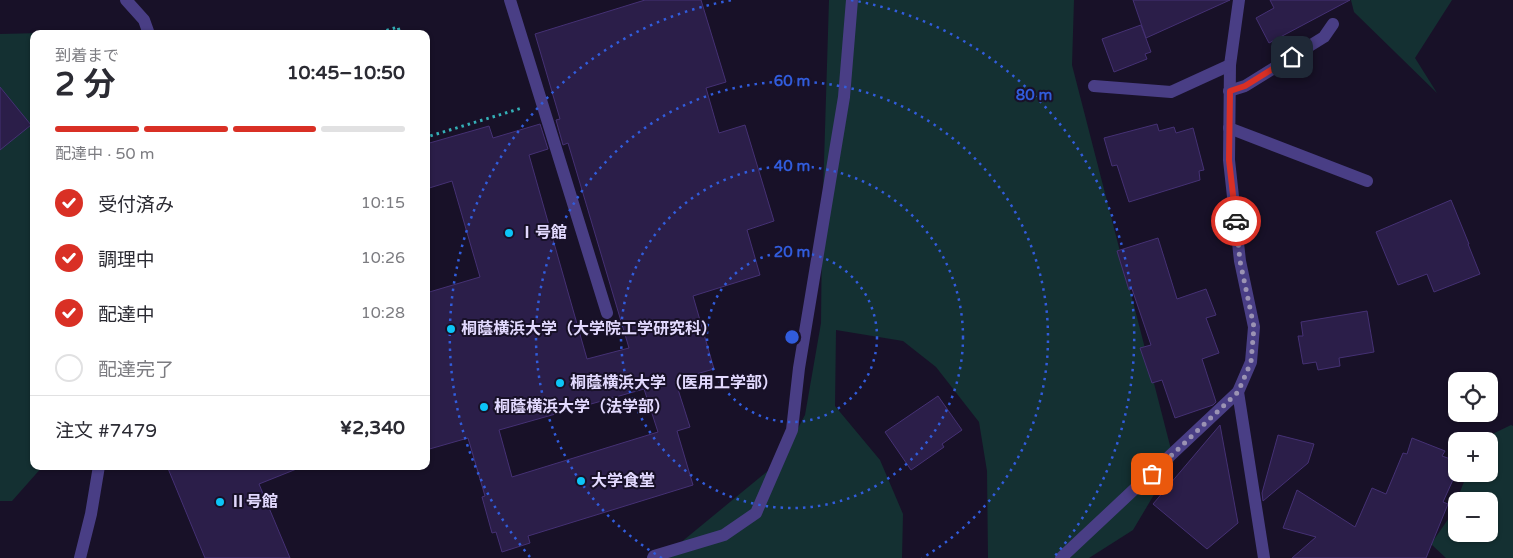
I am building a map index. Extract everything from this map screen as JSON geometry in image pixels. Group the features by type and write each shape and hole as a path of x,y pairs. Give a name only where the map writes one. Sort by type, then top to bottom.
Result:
{"street":[{"path":"126,0 144,20 148,30"},
{"path":"510,0 608,313"},
{"path":"653,558 654,556 724,535 756,513 792,430 799,368 844,97 852,0"},
{"path":"1061,558 1238,392 1251,362 1254,327 1240,261 1229,160 1230,65 1239,0"},
{"path":"1230,91 1245,86 1324,37 1333,24"},
{"path":"1094,86 1171,92 1230,65"},
{"path":"1229,128 1367,181"},
{"path":"1238,392 1264,558"},
{"path":"80,558 92,514 98,470"}],"path":[{"path":"388,30 398,27 399,30"},
{"path":"430,136 542,102"}],"green space":[{"path":"829,0 1074,0 1072,65 1174,461 1133,530 1089,558 988,558 987,471 979,422 936,367 903,341 836,330 835,406 880,460 903,514 902,558 662,558 781,460 805,415 821,323"},
{"path":"1351,0 1452,0 1415,58 1437,93 1354,12"},
{"path":"30,33 30,470 39,470 12,501 0,501 0,34"},
{"path":"1511,425 1513,426 1513,558 1446,558 1431,544 1448,519 1448,542 1498,542 1498,492 1460,492 1464,482 1498,482 1497,432"}],"building":[{"path":"645,0 701,0 726,82 706,88 719,133 745,125 774,221 747,230 760,275 693,296 714,369 675,380 690,427 677,431 693,485 528,536 530,543 502,552 496,532 492,533 482,497 485,496 468,438 430,449 430,292 480,277 452,181 430,188 430,143 489,126 493,138 540,124 548,149 529,155 587,359 629,348 568,143 563,145 556,120 560,119 535,34","holes":["644,389 658,432 512,477 499,430"]},
{"path":"1133,0 1230,0 1146,38"},
{"path":"1270,0 1350,0 1269,43 1256,18 1274,8"},
{"path":"1141,25 1151,52 1145,54 1147,59 1114,72 1102,39"},
{"path":"0,87 30,126 0,150"},
{"path":"1157,124 1159,131 1174,127 1176,133 1193,128 1204,170 1199,171 1200,180 1129,202 1117,165 1112,166 1104,138"},
{"path":"1451,200 1480,274 1434,292 1427,274 1398,285 1376,232"},
{"path":"1158,238 1177,299 1206,289 1216,315 1206,318 1219,353 1202,359 1216,402 1213,405 1175,418 1162,380 1152,383 1140,348 1151,345 1132,289 1129,290 1117,251"},
{"path":"1367,311 1374,352 1339,358 1340,366 1318,370 1316,362 1303,364 1298,336 1303,336 1301,322"},
{"path":"938,396 962,430 942,444 944,447 911,470 885,432"},
{"path":"1220,425 1238,523 1207,549 1153,504"},
{"path":"1278,435 1314,444 1308,463 1263,501 1262,493"},
{"path":"1412,438 1445,451 1442,456 1448,458 1448,482 1452,482 1443,502 1448,504 1426,558 1292,558 1316,537 1283,528 1297,490 1355,527 1372,488 1386,494 1403,453 1407,454"},
{"name":"Ⅱ号館","path":"169,470 294,470 259,484 290,558 205,558"}],"way so far":[{"path":"1152,474 1238,392 1251,362 1254,327 1240,261 1236,221"}],"place":[{"name":"Ⅰ号館","path":"509,233"},
{"name":"桐蔭横浜大学（大学院工学研究科）","path":"451,329"},
{"name":"桐蔭横浜大学（医用工学部）","path":"560,383"},
{"name":"桐蔭横浜大学（法学部）","path":"484,407"},
{"name":"大学食堂","path":"581,481"},
{"name":"Ⅱ号館","path":"220,502"}],"route":[{"path":"1236,221 1229,160 1230,91 1245,86 1292,57"}]}
